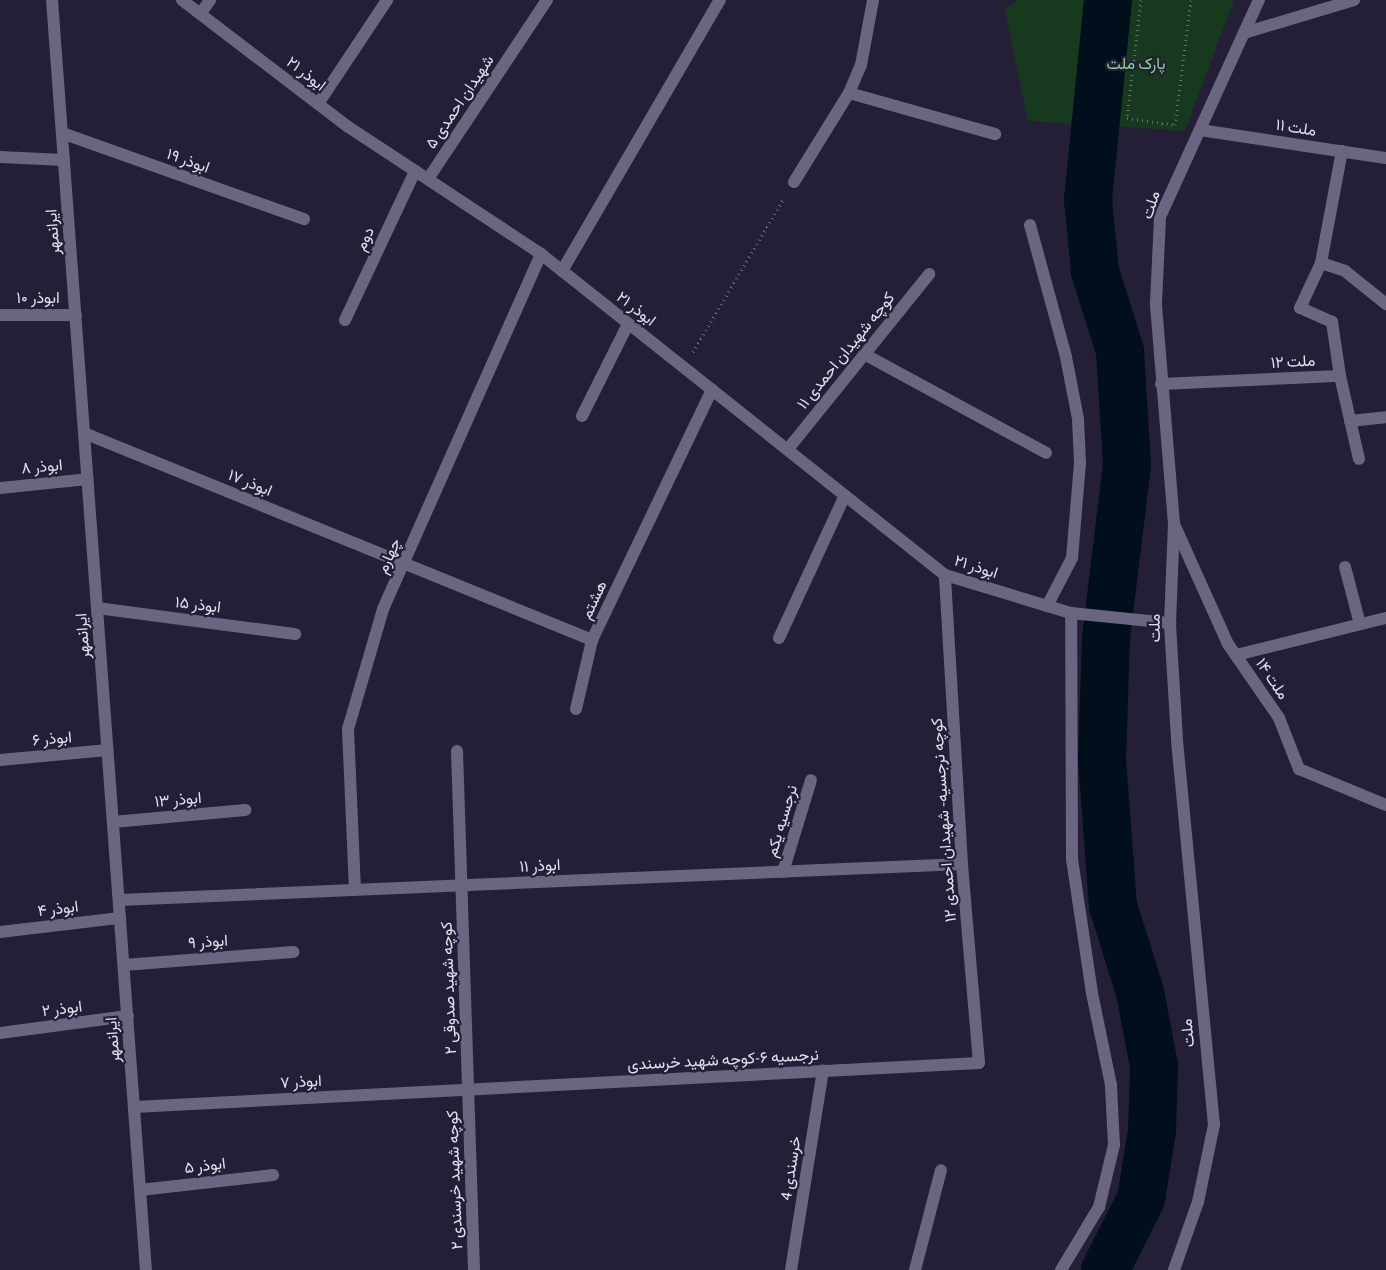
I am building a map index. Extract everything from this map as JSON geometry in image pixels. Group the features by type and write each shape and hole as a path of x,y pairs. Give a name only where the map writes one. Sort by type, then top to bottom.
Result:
{"street":[{"name":"ایرانمهر","path":"52,0 146,1270"},
{"name":"۲۱ ابوذر","path":"182,0 318,104 541,254 788,448 944,575 1075,614 1170,623"},
{"path":"201,13 210,0"},
{"path":"318,104 387,0"},
{"name":"شهیدان احمدی ۵","path":"428,179 546,0"},
{"path":"562,271 720,0"},
{"path":"794,182 849,93 861,65 873,0"},
{"name":"ملت","path":"1174,1270 1198,1202 1214,1125 1177,739 1170,623 1174,524 1161,384 1156,303 1160,217 1259,0"},
{"path":"1244,33 1354,0"},
{"path":"849,93 995,134"},
{"name":"۱۱ ملت","path":"1200,130 1386,158"},
{"name":"ابوذر ۱۹","path":"62,134 304,219"},
{"path":"1342,152 1321,263 1300,308 1332,322 1340,376 1359,459"},
{"path":"0,156 64,160"},
{"name":"دوم","path":"345,320 415,171"},
{"path":"1030,225 1066,357 1078,419 1080,463 1072,558 1047,606"},
{"name":"چهارم","path":"356,890 348,729 383,609 541,254"},
{"path":"1321,263 1345,271 1386,304"},
{"name":"کوچه شهیدان احمدی ۱۱","path":"788,448 929,274"},
{"name":"ابوذر ۱۰","path":"0,314 76,315"},
{"path":"582,416 628,324"},
{"path":"864,354 1046,453"},
{"name":"۱۲ ملت","path":"1161,384 1340,376"},
{"name":"هشتم","path":"404,564 592,640 712,389"},
{"path":"1350,421 1386,417"},
{"name":"۱۷ ابوذر","path":"84,433 404,564"},
{"name":"۸ ابوذر","path":"0,488 88,480"},
{"path":"778,638 845,495"},
{"name":"۱۴ ملت","path":"1174,524 1236,655 1279,718 1299,769 1386,805"},
{"path":"1345,567 1360,624"},
{"name":"کوچه نرجسیه- شهیدان احمدی ۱۲","path":"944,575 962,864 979,1063"},
{"name":"۱۵ ابوذر","path":"97,608 295,634"},
{"path":"1061,1270 1099,1208 1114,1144 1111,1085 1092,993 1072,859 1075,614"},
{"path":"1236,655 1386,618"},
{"path":"576,709 592,640"},
{"name":"ابوذر ۶","path":"0,760 108,750"},
{"name":"کوچه شهید صدوقی ۲","path":"457,751 469,1089"},
{"name":"نرجسیه یکم","path":"783,872 811,780"},
{"name":"۱۳ ابوذر","path":"113,822 245,810"},
{"name":"ابوذر ۱۱","path":"119,900 962,864"},
{"name":"ابوذر ۴","path":"0,932 120,918"},
{"name":"۹ ابوذر","path":"124,965 294,952"},
{"name":"۲ ابوذر","path":"0,1033 128,1016"},
{"name":"نرجسیه ۶-کوچه شهید خرسندی","path":"469,1089 979,1063"},
{"name":"خرسندی 4","path":"791,1270 823,1072"},
{"name":"۷ ابوذر","path":"134,1107 469,1089"},
{"name":"کوچه شهید خرسندی ۲","path":"469,1089 474,1270"},
{"path":"915,1270 941,1170"},
{"name":"۵ ابوذر","path":"140,1190 273,1175"}],"path":[{"path":"1141,0 1127,118 1175,125 1191,0"},
{"path":"684,367 794,182"}],"green space":[{"name":"پارک ملت","path":"1017,0 1234,0 1185,131 1028,121 1005,10"}],"waterway":[{"path":"1105,1270 1141,1199 1152,1131 1154,1066 1140,992 1113,906 1102,759 1106,638 1127,465 1120,351 1095,271 1088,200 1108,0"}]}
